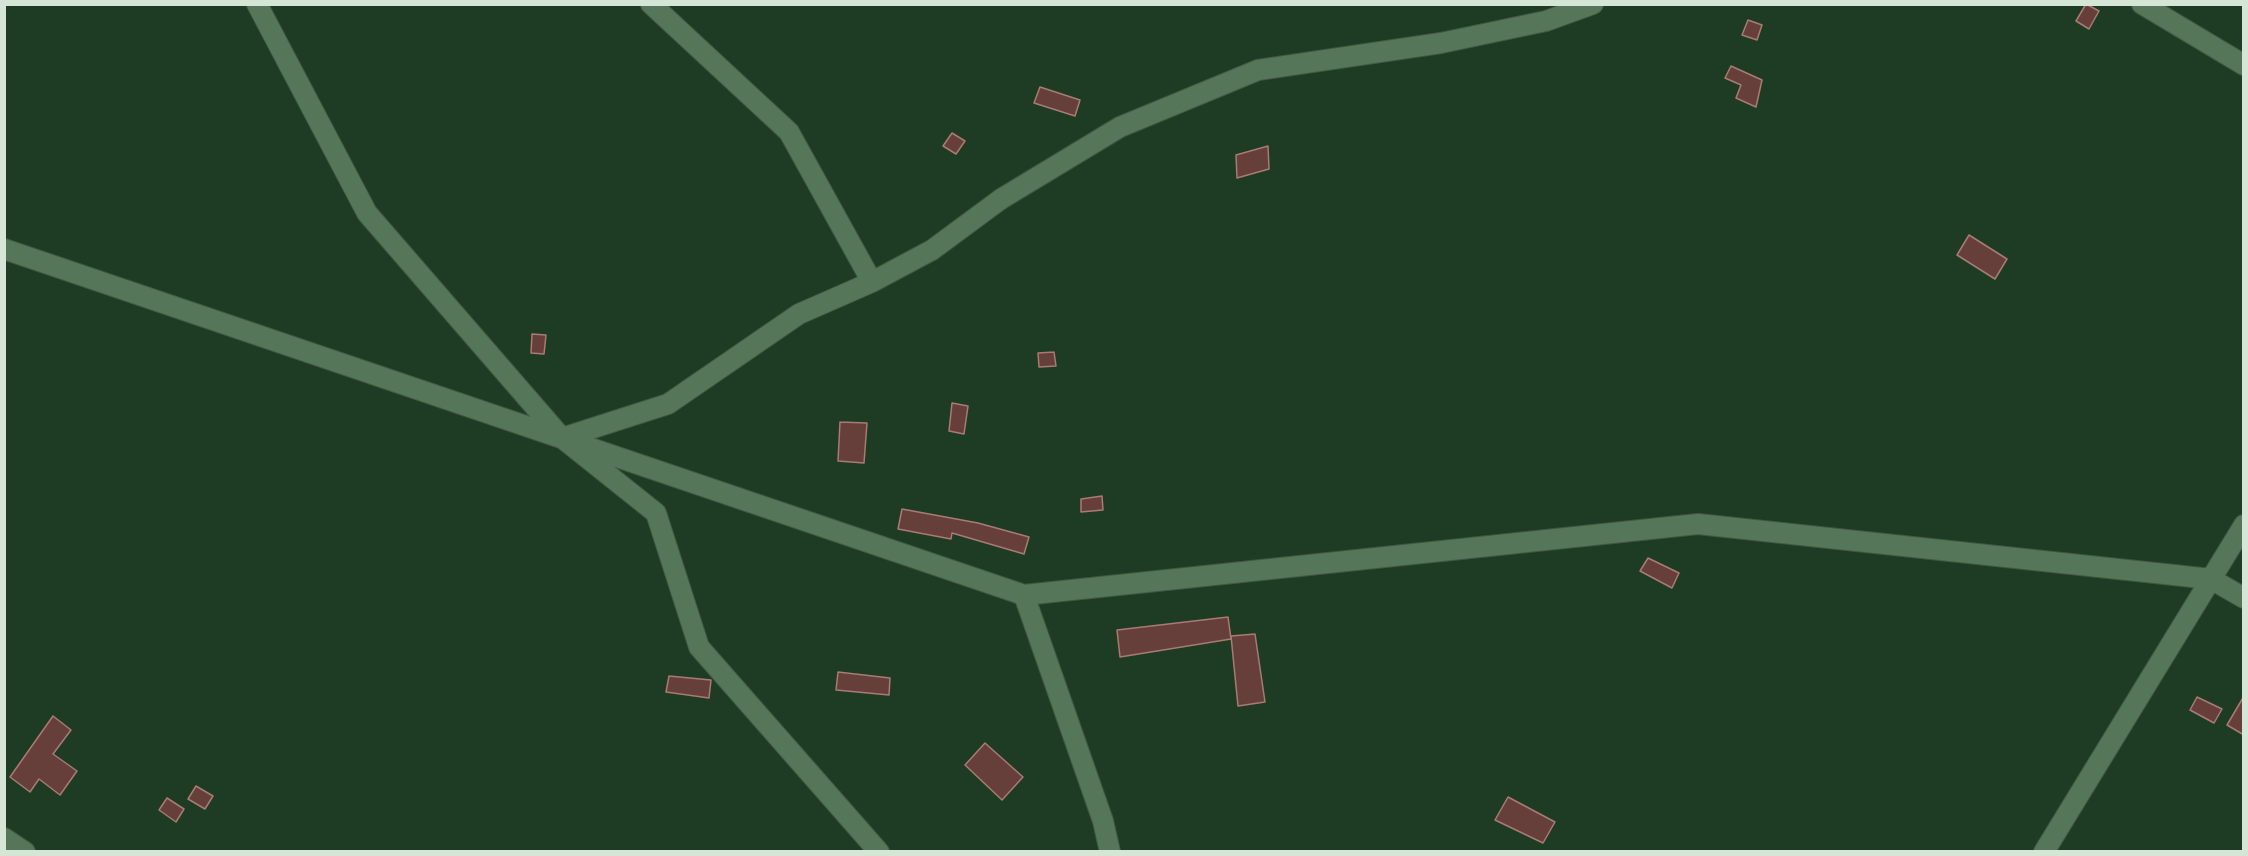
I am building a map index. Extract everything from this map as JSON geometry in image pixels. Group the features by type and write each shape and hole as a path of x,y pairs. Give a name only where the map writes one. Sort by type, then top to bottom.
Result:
{"street":[{"path":"257,4 367,213 562,438 656,513 699,648 879,852"},
{"path":"651,4 789,132 872,282"},
{"path":"562,438 668,404 800,314 872,282 932,250 1000,199 1120,127 1258,70 1441,43 1546,21 1593,4"},
{"path":"2142,4 2244,66"},
{"path":"4,249 1024,595 1698,524 2211,579 2244,598"},
{"path":"2044,852 2244,525"},
{"path":"1024,595 1103,822 1110,852"},
{"path":"4,838 25,852"}],"building":[{"path":"2086,4 2099,11 2089,29 2076,21"},
{"path":"1748,20 1762,25 1757,40 1742,35"},
{"path":"1731,66 1762,80 1756,107 1736,98 1741,85 1725,78"},
{"path":"1040,87 1080,100 1075,116 1034,103"},
{"path":"952,133 965,141 956,154 943,146"},
{"path":"1268,146 1269,169 1237,178 1236,155"},
{"path":"1969,235 2007,259 1995,279 1957,255"},
{"path":"532,334 546,335 544,354 531,353"},
{"path":"1054,352 1056,366 1039,367 1038,353"},
{"path":"952,403 968,406 964,434 949,431"},
{"path":"840,422 867,423 864,463 838,461"},
{"path":"1102,496 1103,510 1081,512 1081,499"},
{"path":"902,509 978,523 1029,537 1024,554 952,533 951,539 898,529"},
{"path":"1648,558 1679,573 1672,588 1640,571"},
{"path":"1228,617 1231,639 1120,657 1117,630"},
{"path":"1255,634 1265,702 1238,706 1231,636"},
{"path":"838,672 890,678 889,695 836,690"},
{"path":"669,676 711,680 709,698 666,692"},
{"path":"2244,696 2244,735 2227,725"},
{"path":"2197,697 2222,709 2214,723 2190,710"},
{"path":"53,716 71,730 53,754 77,771 60,795 39,779 30,792 10,777"},
{"path":"985,743 1023,777 1002,800 965,765"},
{"path":"196,786 213,796 205,809 188,799"},
{"path":"1508,797 1555,822 1543,843 1495,820"},
{"path":"167,798 184,809 176,822 159,810"}]}
